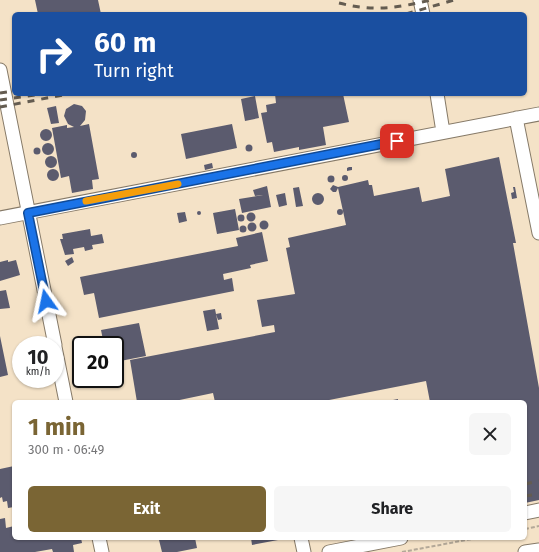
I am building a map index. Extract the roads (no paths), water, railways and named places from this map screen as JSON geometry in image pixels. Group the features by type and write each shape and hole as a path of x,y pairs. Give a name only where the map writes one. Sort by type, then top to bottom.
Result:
{"lane":[{"path":"420,0 423,12"},
{"path":"0,70 53,336"},
{"path":"437,96 443,132"},
{"path":"0,218 539,114"},
{"path":"516,118 539,233"},
{"path":"63,388 66,400"},
{"path":"527,513 539,510"},
{"path":"99,540 102,552"},
{"path":"301,540 304,552"},
{"path":"329,552 391,540"},
{"path":"525,552 539,550"}],"railway":[{"path":"339,3 352,6 385,8 431,0"},
{"path":"413,12 454,0"},
{"path":"0,93 12,91"},
{"path":"0,100 28,96"},
{"path":"0,107 58,96"},
{"path":"527,484 539,481"},
{"path":"527,496 539,494"}]}
